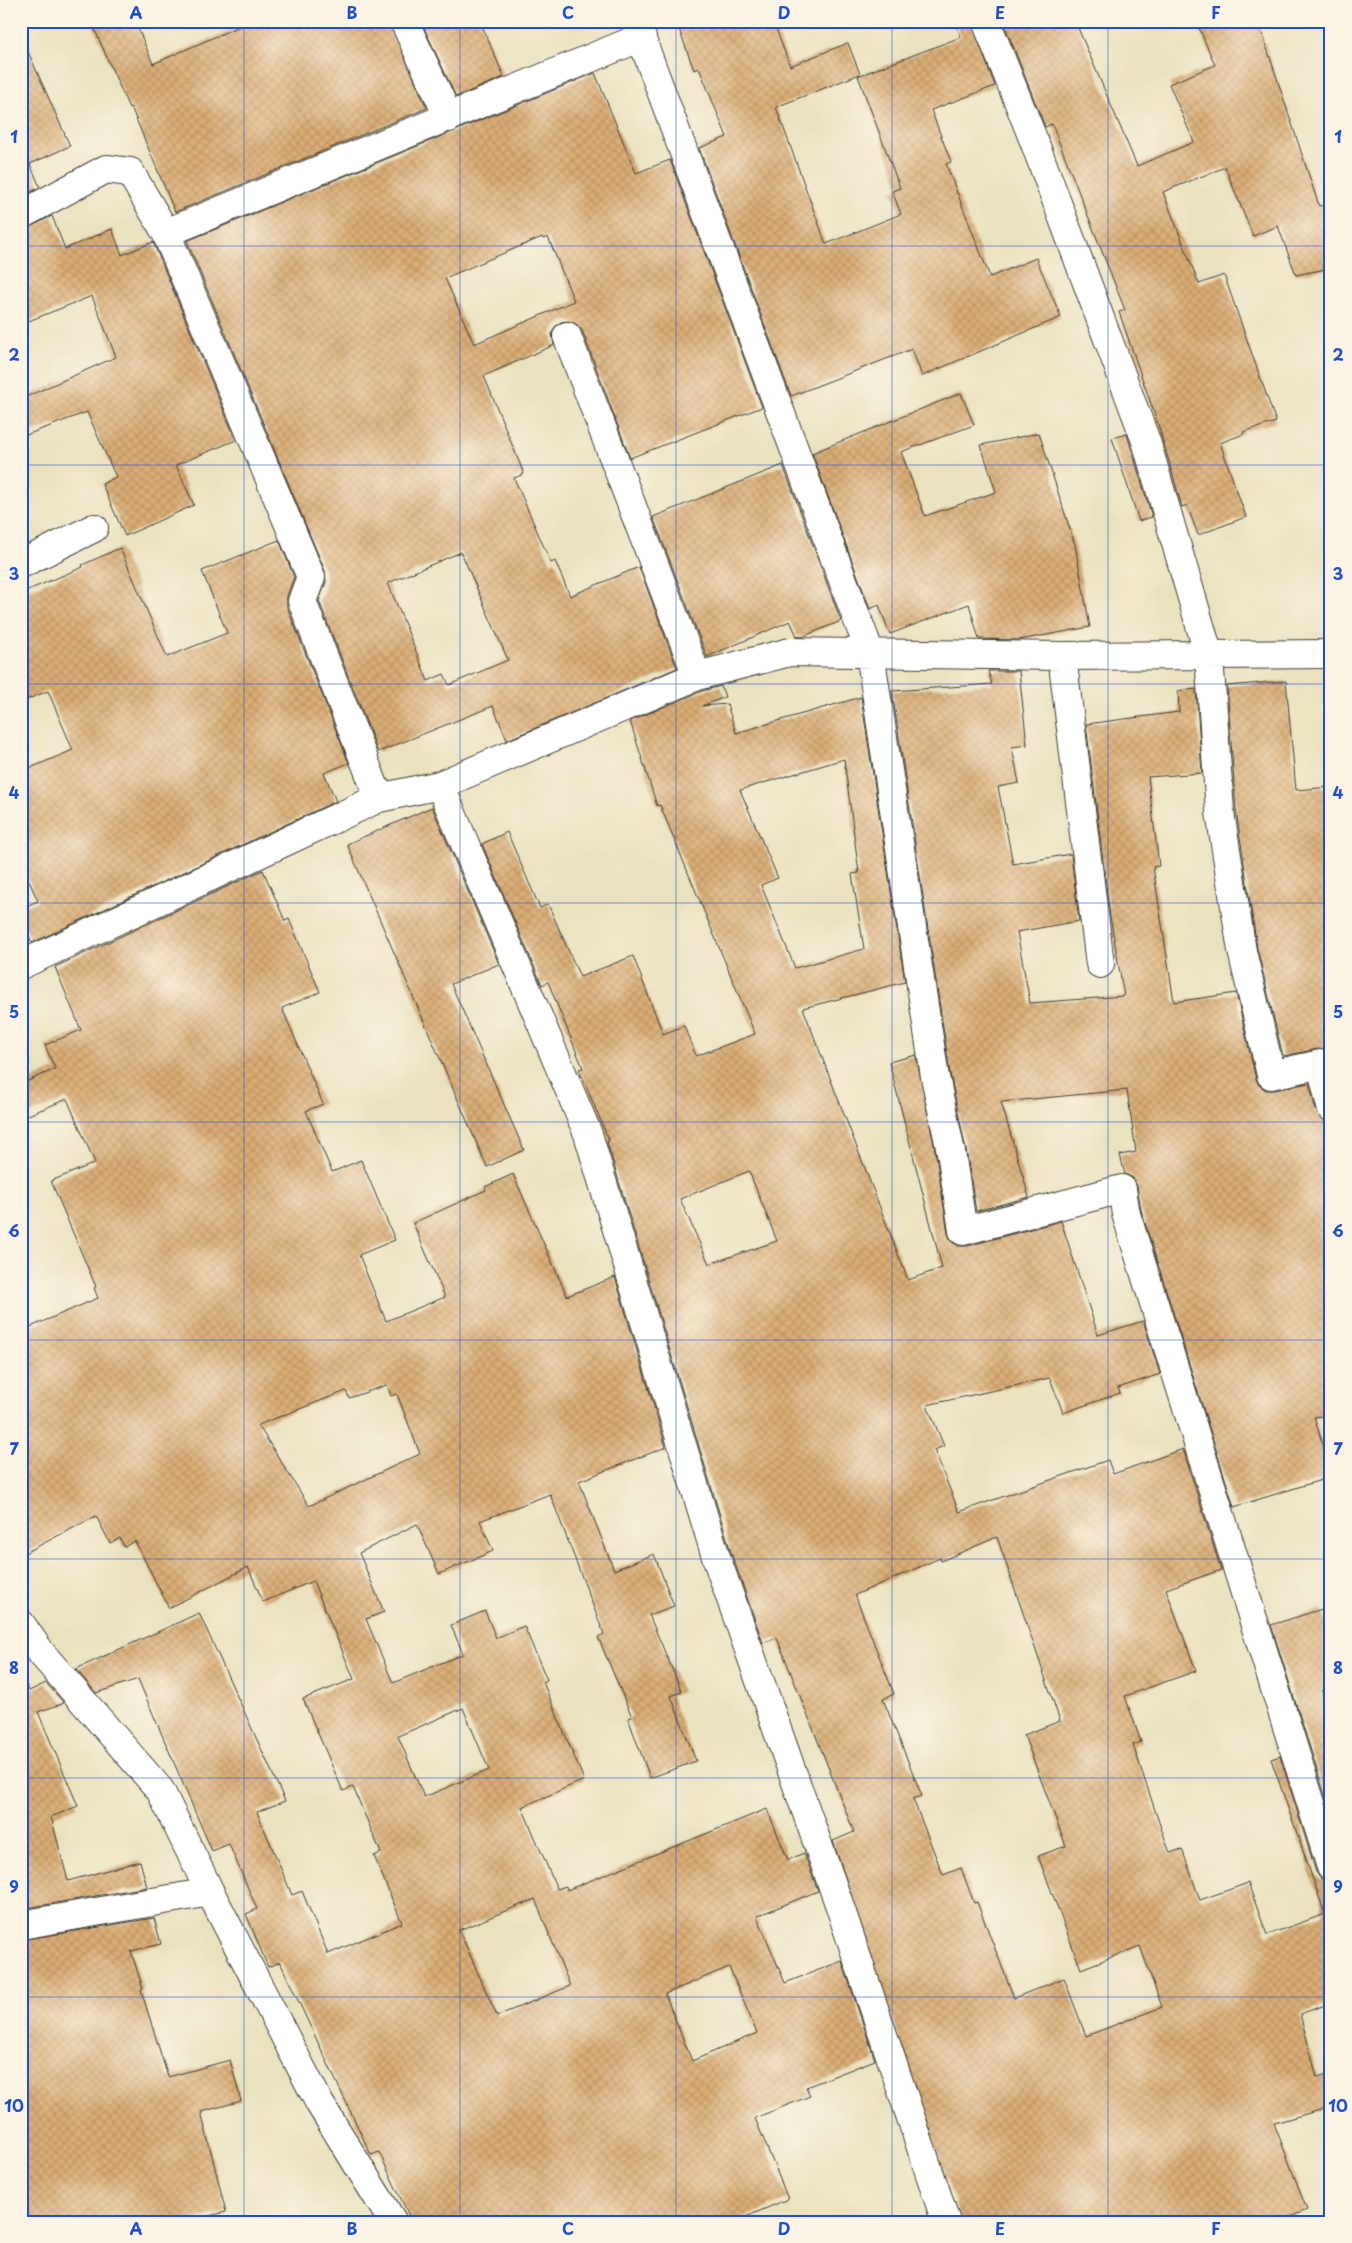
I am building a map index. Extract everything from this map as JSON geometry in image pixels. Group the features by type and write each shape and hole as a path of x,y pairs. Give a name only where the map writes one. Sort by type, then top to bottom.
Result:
{"street":[{"path":"404,21 448,118"},
{"path":"986,21 1034,141 1146,441 1210,656 1220,812 1242,951 1271,1076 1321,1064 1331,1107"},
{"path":"166,233 448,118 638,29 870,653 934,1067 951,1152 963,1231 1122,1190 1126,1214 1331,1868"},
{"path":"21,215 106,169 130,172 166,233 311,577 302,601 379,798"},
{"path":"567,336 697,676"},
{"path":"21,564 94,528"},
{"path":"21,965 379,798 440,785 697,676 790,652 1062,656 1331,654"},
{"path":"1062,656 1100,964"},
{"path":"440,785 588,1134 716,1557 838,1901 946,2222"},
{"path":"21,1624 42,1654 160,1790 210,1892 320,2104 393,2222"},
{"path":"21,1924 210,1892"}],"building":[{"path":"91,21 135,21 153,64 251,21 389,21 427,108 175,212 131,107 129,108"},
{"path":"421,21 480,21 504,77 456,97"},
{"path":"676,21 773,21 790,66 848,43 860,74 776,107 826,244 901,214 892,191 900,188 858,76 961,37 955,21 971,21 995,86 931,110 951,162 946,164 990,277 1036,258 1061,317 922,376 912,349 791,396 699,148 727,137 699,68 694,70"},
{"path":"1003,21 1075,21 1137,166 1194,142 1169,84 1215,65 1196,21 1258,21 1319,206 1331,204 1331,268 1296,275 1278,226 1253,236 1225,167 1163,192 1199,284 1224,275 1276,422 1243,432 1244,434 1220,443 1246,517 1198,535 1187,505 1182,507 1158,424 1119,312 1125,310 1052,124 1045,127"},
{"path":"21,36 70,146 30,164 40,187 21,197"},
{"path":"595,73 636,173 670,160 762,407 630,458 582,330 576,324 569,321 561,322 552,333 554,345 484,376 524,474 514,478 551,563 555,561 570,596 639,567 677,668 507,740 493,706 378,752 319,601 326,582 325,571 187,241","holes":["542,237 543,239 548,237 574,301 474,344 445,278","461,552 508,660 449,685 444,674 428,681 388,583"]},
{"path":"52,216 65,249 112,229 122,255 153,242 236,440 176,465 194,505 125,536 102,484 116,477 87,412 21,437 21,399 116,357 92,296 21,324 21,231"},
{"path":"961,393 974,425 901,452 925,516 996,492 981,445 1039,433 1075,545 1090,627 1019,640 979,639 969,604 890,634 879,605 870,609 812,453"},
{"path":"1127,434 1152,517 1139,521 1112,438"},
{"path":"783,465 841,621 802,637 797,636 790,621 707,657 653,517"},
{"path":"279,540 294,577 287,596 287,607 349,763 324,773 336,801 32,943 21,918 21,908 38,901 21,863 21,772 73,750 48,691 21,702 21,593 83,567 82,565 120,548 167,657 227,633 202,571"},
{"path":"988,671 1019,671 1027,745 1012,747 1019,783 998,787 1013,864 1071,854 1079,921 1017,932 1030,1003 1124,996 1110,916 1086,724 1179,712 1178,691 1196,689 1202,773 1148,777 1159,866 1153,867 1174,1002 1236,993 1259,1085 1266,1090 1274,1090 1309,1083 1316,1111 1324,1120 1331,1143 1331,1415 1314,1417 1331,1471 1331,1477 1234,1507 1141,1210 1137,1186 1133,1178 1125,1174 1120,1155 1136,1152 1127,1090 1001,1102 1029,1197 976,1211 966,1150 950,1074 892,691 992,684"},
{"path":"1286,681 1296,790 1331,787 1331,1012 1324,1013 1330,1052 1318,1049 1283,1056 1257,948 1236,810 1227,686"},
{"path":"721,686 725,697 702,706 727,704 736,733 861,697 905,982 803,1008 908,1280 942,1268 889,1062 916,1055 951,1241 958,1246 967,1246 1061,1221 1098,1335 1143,1321 1160,1374 1118,1388 1120,1393 1063,1413 1050,1378 927,1405 944,1446 934,1450 959,1512 1108,1460 1113,1474 1183,1449 1221,1570 1166,1589 1196,1671 1125,1696 1141,1742 1133,1745 1161,1828 1170,1853 1182,1849 1200,1900 1248,1883 1267,1935 1325,1914 1271,1759 1280,1756 1316,1872 1321,1879 1331,1882 1331,2003 1300,2014 1317,2077 1331,2073 1331,2107 1274,2123 1307,2210 1278,2222 961,2222 833,1841 854,1832 777,1638 763,1643 731,1552 607,1142 609,1141 579,1069 583,1068 548,982 542,985 482,844 507,832 540,908 548,904 580,977 633,956 663,1034 684,1026 696,1056 755,1034 660,805 657,806 630,721 702,691","holes":["844,759 859,873 852,874 864,949 795,968 761,885 778,878 740,790","749,1171 777,1241 709,1264 680,1199","997,1537 1060,1721 1024,1735 1066,1846 1038,1856 1081,1969 1140,1946 1162,2007 1086,2036 1064,1978 1014,1998 977,1902 974,1903 961,1868 943,1875 913,1799 922,1796 883,1699 894,1694 855,1595 940,1558 941,1561"]},
{"path":"432,807 499,964 451,984 524,1150 487,1167 347,844"},
{"path":"263,870 285,921 289,919 320,992 282,1008 323,1104 306,1111 332,1172 361,1160 395,1240 359,1255 386,1321 445,1297 413,1223 486,1190 485,1187 513,1174 567,1296 615,1277 666,1447 579,1481 614,1570 654,1554 674,1606 649,1615 682,1692 671,1696 696,1761 650,1778 628,1718 632,1717 598,1637 604,1634 550,1494 480,1521 493,1551 439,1574 417,1524 359,1553 384,1612 366,1619 393,1683 463,1654 451,1625 485,1611 496,1638 524,1626 547,1680 543,1682 584,1780 522,1807 557,1889 566,1886 567,1890 767,1809 788,1860 804,1853 818,1891 757,1916 785,1983 842,1961 875,2060 806,2087 810,2096 755,2118 788,2199 734,2222 412,2222 379,2152 371,2155 280,1962 268,1967 246,1914 257,1909 229,1844 212,1851 138,1679 96,1693 76,1669 199,1613 285,1801 257,1812 292,1895 302,1891 328,1954 402,1923 374,1856 381,1853 353,1787 343,1791 303,1699 354,1679 313,1581 263,1602 248,1567 169,1608 135,1541 124,1547 120,1538 110,1543 96,1516 21,1555 21,1331 98,1298 94,1288 96,1287 51,1181 95,1163 67,1099 21,1118 21,1084 55,1069 45,1045 81,1030 55,967","holes":["387,1385 391,1396 397,1394 420,1454 309,1506 258,1425 346,1391 349,1398","463,1708 489,1770 424,1797 398,1736","535,1899 570,1986 497,2016 459,1930","729,1967 757,2033 692,2061 665,1994"]},
{"path":"1322,1609 1331,1637 1331,1688 1322,1691 1331,1718 1331,1814 1271,1625"},
{"path":"21,1675 29,1691 46,1683 64,1703 38,1712 78,1806 51,1817 68,1881 140,1861 147,1887 21,1909"},
{"path":"154,1918 161,1944 131,1951 168,2077 230,2060 241,2101 201,2112 226,2212 183,2222 21,2222 21,1940"}]}
